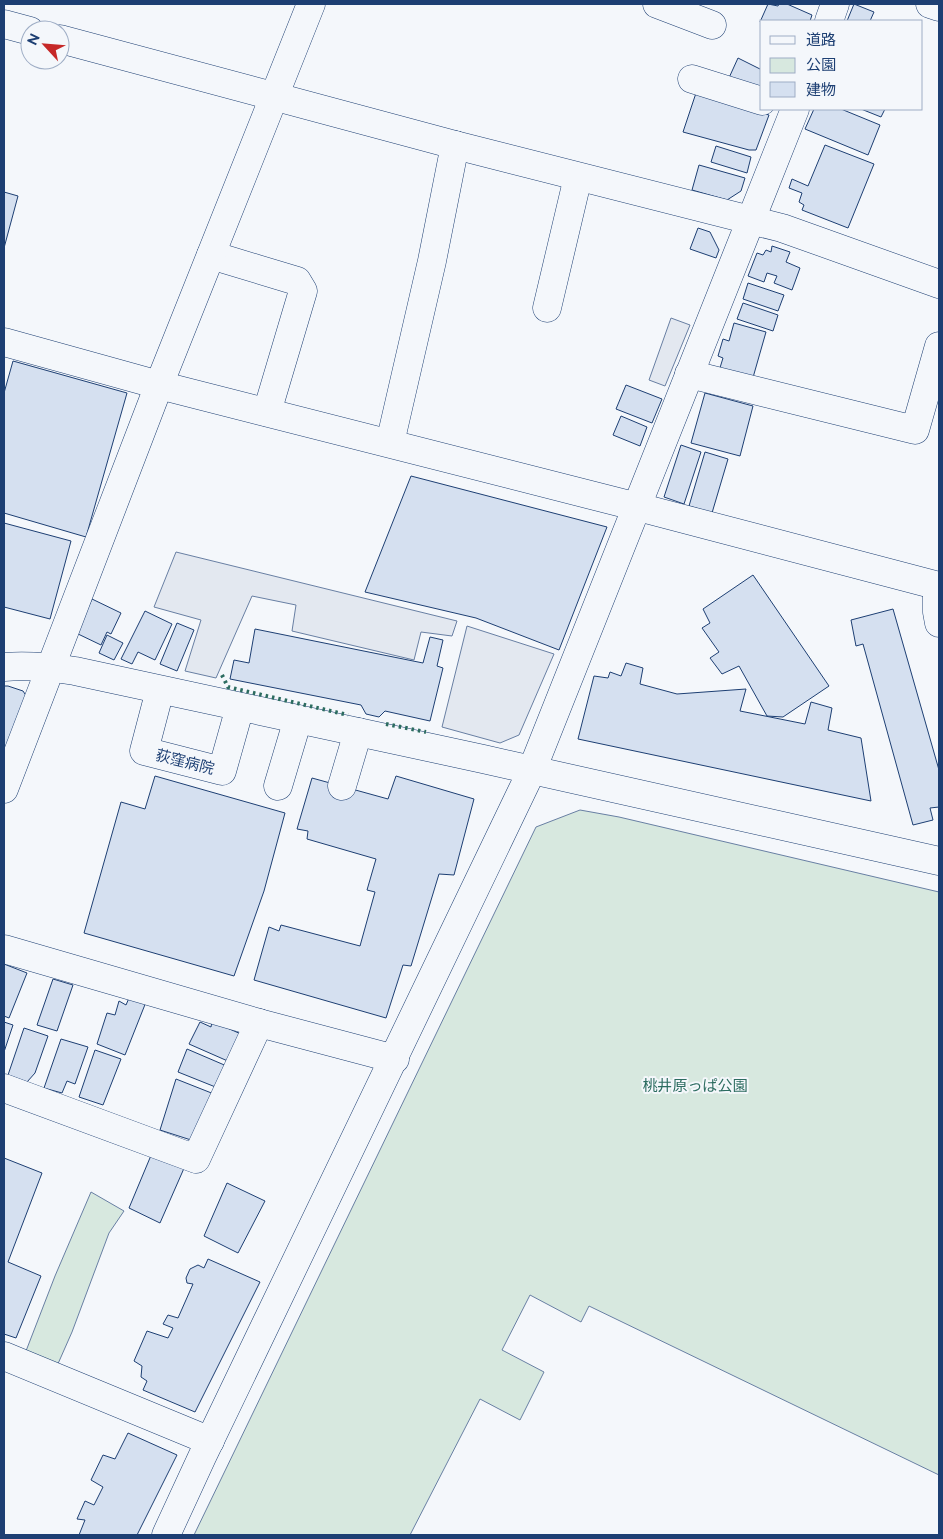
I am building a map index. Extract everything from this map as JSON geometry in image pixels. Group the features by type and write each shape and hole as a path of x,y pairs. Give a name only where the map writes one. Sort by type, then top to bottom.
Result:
{"street":[{"path":"4,789 22,664 159,385 311,4"},
{"path":"657,4 712,25"},
{"path":"829,20 835,4"},
{"path":"930,4 939,8"},
{"path":"4,24 20,28"},
{"path":"70,42 455,145 782,228 939,284"},
{"path":"692,79 760,100"},
{"path":"166,1535 532,770 751,220 791,110"},
{"path":"390,443 432,261 455,145"},
{"path":"546,308 578,177"},
{"path":"211,255 297,281 303,291 268,412"},
{"path":"4,342 159,385 390,443 938,586 937,612 939,622"},
{"path":"690,374 915,430 939,346"},
{"path":"22,664 298,719 939,861"},
{"name":"荻窪病院","path":"160,690 144,751 222,772 240,707"},
{"path":"278,786 298,719"},
{"path":"342,786 358,732"},
{"path":"4,950 394,1059"},
{"path":"4,1088 196,1159 260,1023"},
{"path":"4,1356 210,1441"}],"green space":[{"name":"桃井原っぱ公園","path":"580,810 619,817 939,892 939,1475 589,1306 581,1322 530,1295 502,1350 544,1372 520,1420 480,1399 410,1535 194,1535 536,827"},
{"path":"91,1192 124,1211 109,1233 72,1332 57,1366 26,1351 55,1276"}],"shaded area":[{"path":"671,318 690,325 665,386 649,380"},
{"path":"176,552 457,621 452,636 421,632 414,660 292,631 296,605 252,596 216,678 185,671 201,620 154,607"},
{"path":"467,626 554,654 519,735 500,743 442,727"}],"building":[{"path":"768,4 778,6 779,4 787,4 812,15 810,20 761,20"},
{"path":"854,4 874,12 870,20 847,20"},
{"path":"738,58 760,69 760,95 728,80"},
{"path":"696,93 769,115 756,150 749,150 683,132"},
{"path":"814,110 843,110 880,125 868,155 805,129"},
{"path":"864,110 884,110 881,117"},
{"path":"825,145 874,164 848,228 802,210 804,205 799,202 802,193 789,188 792,179 808,186"},
{"path":"716,146 751,157 747,173 711,162"},
{"path":"699,165 745,178 741,191 727,200 692,190"},
{"path":"4,192 18,196 4,248"},
{"path":"698,228 710,232 719,250 716,258 690,249"},
{"path":"772,246 790,252 786,262 800,268 792,290 774,283 777,276 767,273 764,282 748,276 757,253 763,255 766,250 771,252"},
{"path":"748,283 784,295 778,311 743,299"},
{"path":"743,303 778,315 773,331 737,319"},
{"path":"734,323 766,332 752,381 719,371 723,358 718,356 723,339 729,341"},
{"path":"13,361 127,393 86,537 4,513 4,393"},
{"path":"626,385 662,399 652,423 616,409"},
{"path":"705,393 753,406 740,456 691,443"},
{"path":"621,416 647,427 640,446 613,435"},
{"path":"681,445 701,452 684,504 664,497"},
{"path":"705,452 728,459 712,513 689,506"},
{"path":"411,476 607,527 559,650 476,618 365,592"},
{"path":"4,523 71,541 50,619 4,607"},
{"path":"753,575 829,686 783,717 767,716 739,666 722,674 710,658 719,652 702,628 710,623 703,609"},
{"path":"92,599 121,613 111,634 107,632 101,645 76,633"},
{"path":"893,609 939,770 939,807 930,808 933,820 913,825 863,644 856,646 851,620"},
{"path":"145,611 172,624 155,660 138,652 132,664 121,659"},
{"path":"177,623 194,630 177,671 160,664"},
{"path":"255,629 423,663 430,637 443,640 437,666 443,668 430,721 385,711 379,717 366,714 361,705 230,679 234,660 249,663"},
{"path":"107,635 123,643 114,660 99,653"},
{"path":"626,663 643,668 640,684 677,694 746,689 740,711 805,724 811,702 832,708 828,730 861,738 871,801 578,739 594,676 608,678 610,672 621,676"},
{"path":"4,686 23,691 27,697 4,754"},
{"path":"155,776 285,813 264,891 234,976 84,933 121,802 145,809"},
{"path":"396,776 474,799 454,875 439,874 411,966 403,965 386,1018 254,980 269,927 279,931 281,925 360,946 375,892 367,890 376,859 307,839 308,831 297,829 312,778 388,799"},
{"path":"4,964 27,973 9,1018 4,1016"},
{"path":"53,979 73,985 57,1031 37,1025"},
{"path":"129,998 146,1002 125,1055 97,1044 107,1013 115,1015 119,1001 126,1005"},
{"path":"212,1021 243,1035 230,1062 189,1044 200,1022 211,1027"},
{"path":"4,1022 13,1025 4,1052"},
{"path":"24,1028 48,1036 35,1073 27,1082 8,1075"},
{"path":"61,1039 88,1047 75,1084 67,1081 62,1093 44,1088"},
{"path":"187,1049 229,1067 218,1088 178,1072"},
{"path":"95,1050 121,1059 103,1105 79,1097"},
{"path":"176,1079 214,1094 191,1140 160,1130"},
{"path":"152,1153 185,1166 160,1223 129,1208"},
{"path":"4,1158 42,1173 8,1262 41,1276 16,1338 4,1334"},
{"path":"227,1183 265,1201 238,1253 204,1236"},
{"path":"208,1259 260,1282 195,1412 143,1390 147,1381 141,1377 142,1366 134,1361 147,1331 168,1338 173,1328 163,1324 168,1315 178,1318 193,1284 187,1283 186,1278 190,1269 198,1265 204,1268"},
{"path":"128,1433 177,1455 137,1535 79,1535 85,1520 77,1519 85,1501 94,1505 103,1487 91,1480 103,1455 115,1459"}],"hedge":[{"path":"222,675 228,687 348,715"},
{"path":"386,724 426,732"}]}
